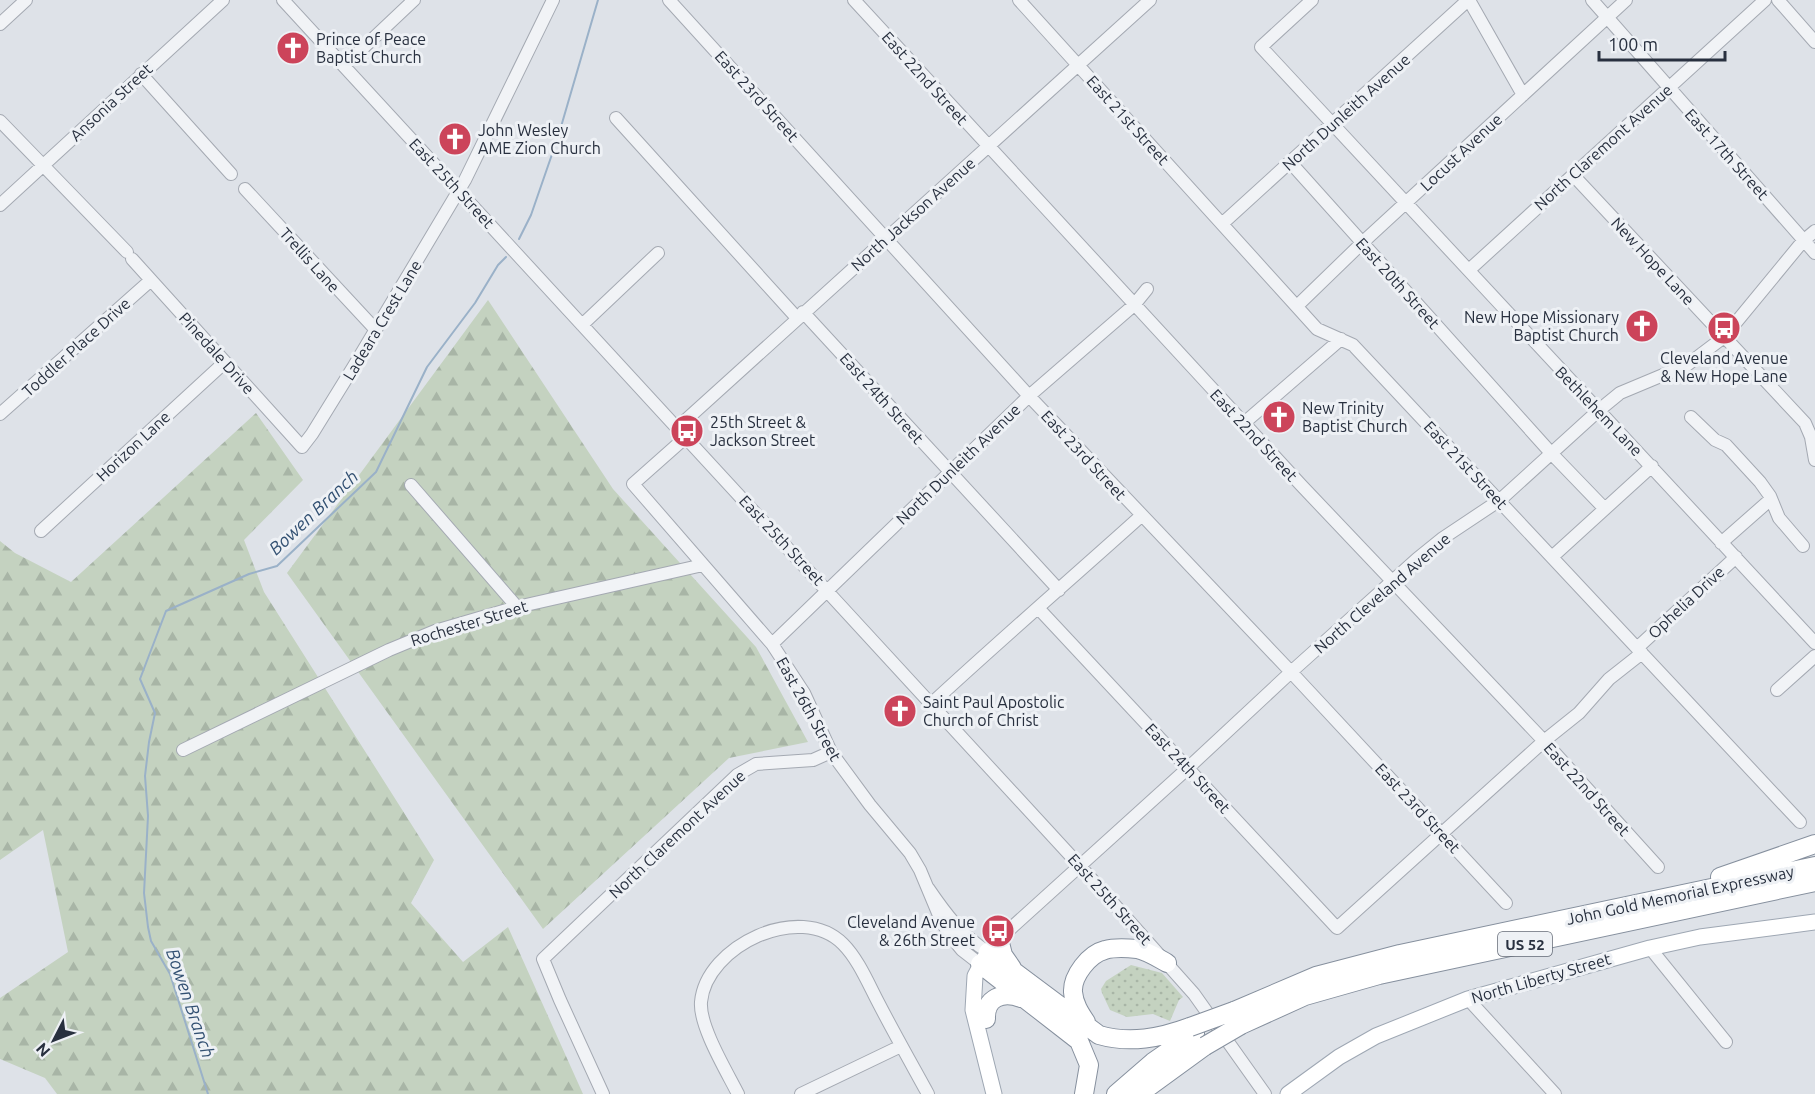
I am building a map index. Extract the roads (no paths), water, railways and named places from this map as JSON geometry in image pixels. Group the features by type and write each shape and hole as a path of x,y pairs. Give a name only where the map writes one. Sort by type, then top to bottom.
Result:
{"highway":[{"path":"1652,901 1815,844"},
{"name":"John Gold Memorial Expressway","path":"1237,1018 1316,976 1525,927 1815,866"},
{"name":"John Gold Memorial Expressway","path":"1237,1018 1379,975 1815,882"},
{"path":"1088,1026 1077,1008 1073,991 1080,972 1087,962 1099,952 1115,948 1140,950 1167,963"},
{"path":"989,952 1003,955 1020,976 1099,1035 1124,1040 1197,1035"},
{"path":"989,952 1023,999 1079,1041 1089,1065 1084,1094"},
{"path":"986,1020 989,1003 999,995 1006,994 1023,999"},
{"path":"1116,1094 1153,1062 1197,1035 1237,1018"},
{"path":"1139,1094 1197,1035"}],"main road":[{"name":"North Liberty Street","path":"1288,1094 1339,1057 1376,1036 1467,999 1650,948 1700,937 1815,922"},
{"path":"989,952 981,999 1004,1094"},
{"path":"989,952 973,985 973,1010 994,1094"}],"street":[{"path":"0,24 26,0"},
{"name":"Ansonia Street","path":"0,205 223,0"},
{"name":"East 25th Street","path":"283,0 1080,866 1194,994 1265,1094"},
{"path":"344,66 414,0"},
{"name":"Ladeara Crest Lane","path":"302,447 459,191 553,0"},
{"name":"East 23rd Street","path":"669,0 1029,396 1506,903"},
{"name":"East 22nd Street","path":"854,0 1134,305 1544,741 1658,867"},
{"name":"East 21st Street","path":"1019,0 1317,328 1353,345 1800,822"},
{"name":"North Jackson Avenue","path":"633,483 681,432 800,315 1150,0"},
{"name":"Bethlehem Lane","path":"1312,0 1261,47 1815,643"},
{"path":"1469,0 1523,95"},
{"name":"North Dunleith Avenue","path":"1223,223 1469,0"},
{"name":"East 17th Street","path":"1592,0 1815,254"},
{"name":"Locust Avenue","path":"1297,306 1406,202 1626,0"},
{"name":"North Claremont Avenue","path":"1469,270 1765,0"},
{"path":"1778,0 1815,42"},
{"path":"141,74 231,174"},
{"name":"East 24th Street","path":"616,118 1059,590"},
{"path":"0,121 42,166"},
{"name":"East 20th Street","path":"1290,162 1551,453 1605,509"},
{"name":"Pinedale Drive","path":"42,166 130,256 302,447"},
{"name":"New Hope Lane","path":"1573,175 1805,423 1811,438 1815,460"},
{"name":"Trellis Lane","path":"245,189 375,330"},
{"name":"North Cleveland Avenue","path":"989,952 1291,672 1443,538 1500,500 1620,393 1687,365 1724,337 1803,241 1815,231"},
{"path":"582,325 658,254"},
{"name":"Toddler Place Drive","path":"0,414 151,280"},
{"name":"North Dunleith Avenue","path":"772,644 1029,396 1134,305 1147,289"},
{"path":"1244,423 1341,339"},
{"name":"Horizon Lane","path":"41,531 225,362"},
{"path":"1691,417 1715,440 1725,445 1760,482 1779,518 1803,546"},
{"path":"1552,558 1652,466"},
{"name":"East 26th Street","path":"633,483 772,644 804,693 831,752 870,805 910,853 948,933 962,950 989,952"},
{"path":"411,485 517,607"},
{"path":"1721,543 1771,499"},
{"path":"930,705 984,654 1039,609 1141,516"},
{"name":"Ophelia Drive","path":"1337,928 1544,741 1579,713 1609,679 1736,557"},
{"name":"Rochester Street","path":"183,750 389,650 435,631 517,607 703,565"},
{"name":"East 24th Street","path":"1039,609 1337,928"},
{"path":"1778,690 1815,656"},
{"name":"North Claremont Avenue","path":"603,1094 564,1011 543,958 737,775 756,764 813,760 831,752"},
{"path":"738,1094 705,1025 701,1002 704,991 714,970 730,953 746,942 778,929 793,926 820,929 843,944 859,966 928,1094"},
{"path":"1650,948 1726,1042"},
{"path":"1467,999 1555,1094"},
{"path":"801,1094 902,1046"}],"waterway":[{"name":"Bowen Branch","path":"519,239 531,215 558,137 598,0"},
{"name":"Bowen Branch","path":"208,1094 170,974 151,941 148,927 144,893 148,816 145,776 155,713 140,679 166,611 249,574 277,566 376,472 427,367 475,303 498,265 506,257"}],"place":[{"name":"Prince of Peace Baptist Church","path":"293,48"},
{"name":"John Wesley AME Zion Church","path":"455,139"},
{"name":"New Hope Missionary Baptist Church","path":"1642,326"},
{"name":"Cleveland Avenue & New Hope Lane","path":"1724,328"},
{"name":"New Trinity Baptist Church","path":"1279,417"},
{"name":"25th Street & Jackson Street","path":"687,431"},
{"name":"Saint Paul Apostolic Church of Christ","path":"900,711"},
{"name":"Cleveland Avenue & 26th Street","path":"998,931"}]}
